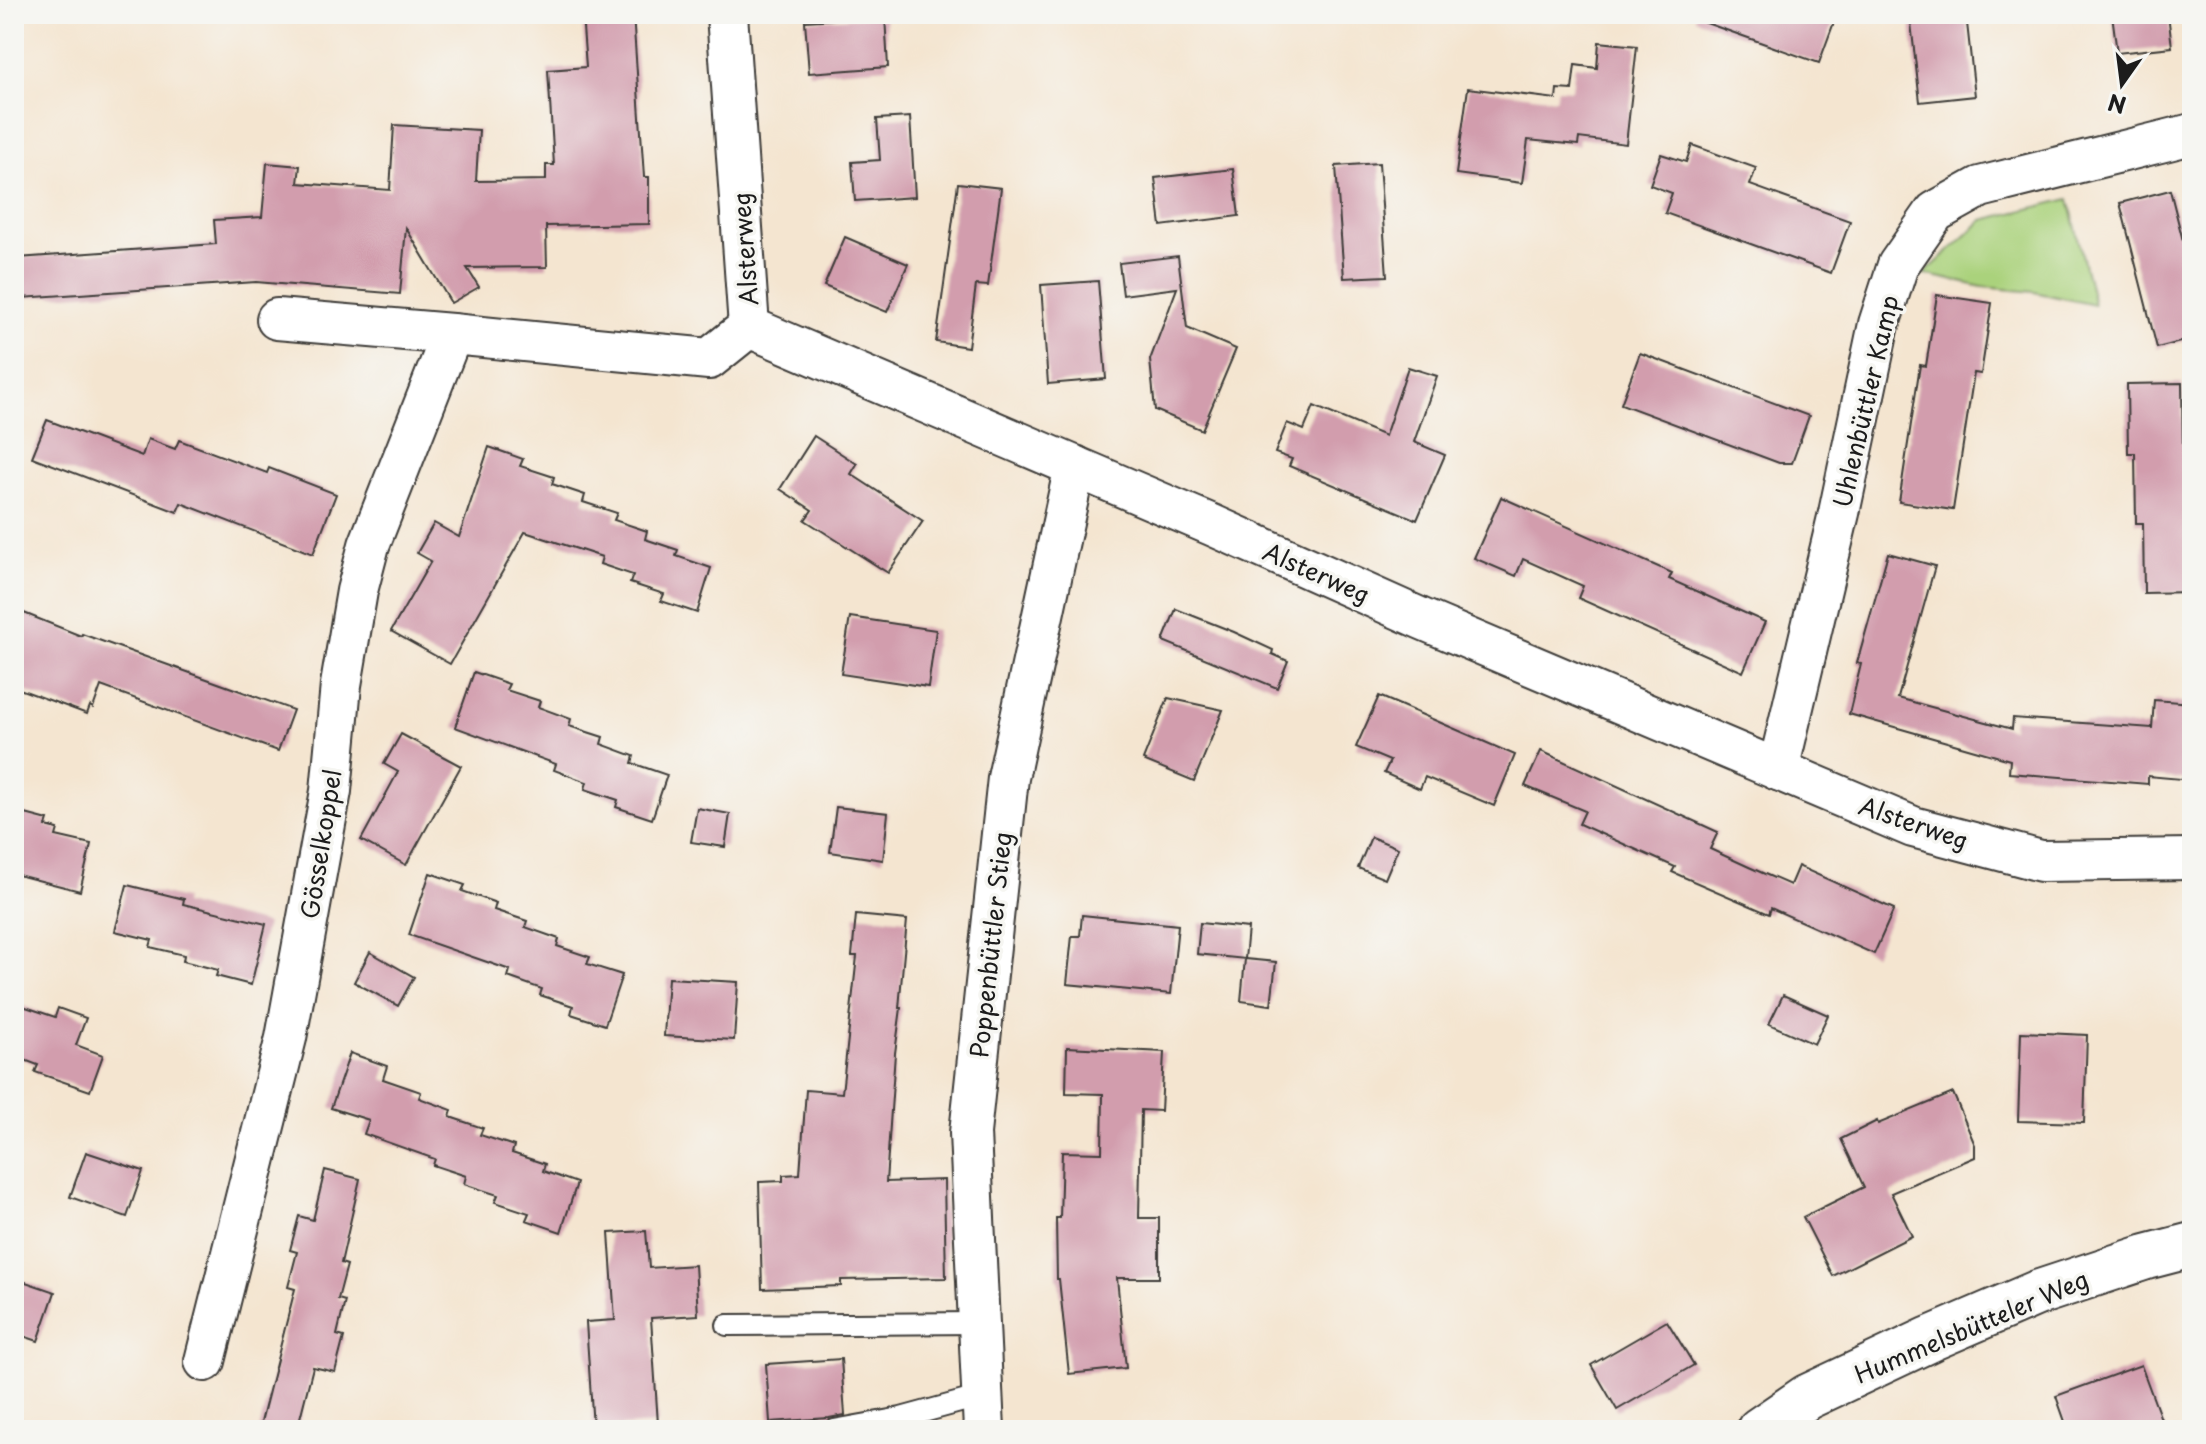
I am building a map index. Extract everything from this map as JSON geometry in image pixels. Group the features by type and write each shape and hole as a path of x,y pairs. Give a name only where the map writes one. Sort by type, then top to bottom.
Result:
{"street":[{"name":"Alsterweg","path":"727,14 749,327 1436,625 1913,827 2041,861 2192,859"},
{"name":"Uhlenbüttler Kamp","path":"1778,770 1839,513 1879,324 1898,265 1935,212 1980,187 2192,134"},
{"path":"277,319 709,359 749,327"},
{"name":"Gösselkoppel","path":"205,1361 286,1038 331,791 341,685 357,591 369,545 452,334"},
{"name":"Poppenbüttler Stieg","path":"983,1413 970,1133 1008,778 1075,466"},
{"name":"Hummelsbütteler Weg","path":"1759,1430 1807,1397 1943,1333 2037,1293 2192,1245"}],"lane":[{"path":"727,1325 978,1323"},
{"path":"834,1430 901,1418 983,1413"}],"green space":[{"path":"2069,199 2094,305 1924,274 1983,220"}],"building":[{"path":"582,14 633,14 644,177 649,177 649,224 546,226 547,267 467,268 479,287 451,303 406,228 400,294 256,282 21,298 18,258 216,244 214,220 262,217 267,163 300,166 298,183 390,190 394,125 479,130 476,181 546,180 546,165 554,165 548,70 586,67"},
{"path":"1696,14 1837,14 1819,63 1695,19"},
{"path":"1910,14 1966,14 1975,96 1920,102"},
{"path":"2112,14 2168,14 2172,47 2117,53"},
{"path":"885,16 888,67 809,73 805,21"},
{"path":"1599,42 1637,46 1626,144 1579,138 1578,145 1528,140 1522,183 1456,174 1468,88 1556,99 1557,89 1572,90 1575,65 1597,68"},
{"path":"910,117 915,197 855,201 852,162 880,160 877,119"},
{"path":"1692,145 1756,168 1750,185 1850,221 1831,273 1665,213 1672,193 1650,185 1661,154 1686,162"},
{"path":"1379,163 1387,276 1344,278 1336,166"},
{"path":"1233,169 1239,216 1161,226 1155,178"},
{"path":"958,183 1001,188 988,286 976,285 968,347 936,342"},
{"path":"2170,190 2192,276 2192,339 2157,348 2120,203"},
{"path":"845,237 908,264 887,312 824,286"},
{"path":"1178,256 1187,328 1236,349 1202,430 1155,410 1150,360 1177,288 1123,295 1119,263"},
{"path":"1098,281 1106,379 1048,384 1041,285"},
{"path":"1937,295 1992,303 1981,374 1974,373 1953,510 1899,502 1920,365 1926,366"},
{"path":"1640,353 1809,416 1792,463 1779,463 1621,404"},
{"path":"1408,367 1437,376 1414,442 1445,455 1417,520 1289,466 1292,459 1275,453 1287,423 1304,430 1314,406 1385,436"},
{"path":"2182,383 2183,453 2190,453 2192,592 2144,593 2143,523 2136,523 2135,453 2128,453 2127,384"},
{"path":"47,420 142,456 148,439 175,449 179,440 267,473 269,468 336,494 313,554 181,503 177,512 32,457"},
{"path":"814,436 857,464 851,474 923,521 888,573 805,520 812,510 780,489"},
{"path":"489,447 523,459 520,466 554,477 552,484 585,495 583,502 617,513 614,520 647,531 645,539 678,550 676,556 711,568 697,613 661,601 664,594 630,583 633,575 600,564 602,557 525,532 450,664 391,631 431,561 417,553 434,523 459,537"},
{"path":"1501,497 1672,573 1669,579 1765,622 1743,672 1578,598 1583,586 1523,559 1516,576 1474,558"},
{"path":"1888,553 1935,566 1898,698 2012,729 2013,718 2152,728 2154,700 2192,703 2192,780 2148,776 2148,784 2009,773 2010,760 1849,714 1861,664 1857,663"},
{"path":"14,609 81,636 293,710 278,751 101,686 93,708 90,706 87,714 14,687"},
{"path":"1176,609 1273,650 1272,654 1288,661 1277,688 1163,641"},
{"path":"850,617 936,630 928,687 841,674"},
{"path":"474,672 509,684 506,690 540,701 538,707 571,719 569,726 603,737 601,744 634,756 632,763 667,775 652,819 616,807 618,800 585,789 587,782 554,770 556,764 455,727"},
{"path":"1379,696 1515,755 1494,806 1425,777 1420,789 1384,773 1390,761 1356,747"},
{"path":"1168,698 1223,710 1194,781 1143,760"},
{"path":"401,734 461,766 406,865 361,840 398,772 384,764"},
{"path":"1541,751 1718,832 1710,849 1749,867 1790,885 1798,866 1894,909 1874,954 1771,908 1769,914 1672,872 1675,867 1579,824 1585,811 1525,786"},
{"path":"836,807 888,813 883,860 830,852"},
{"path":"697,808 730,814 725,847 691,842"},
{"path":"14,811 48,820 46,826 58,829 56,836 91,844 80,891 14,874"},
{"path":"1371,837 1398,848 1385,879 1358,868"},
{"path":"430,873 465,885 462,891 496,903 494,910 527,921 525,927 559,939 557,946 590,957 587,964 622,975 605,1025 571,1014 573,1006 540,995 542,989 508,977 510,970 409,935"},
{"path":"127,885 184,899 183,904 266,924 251,985 216,976 218,970 183,961 184,955 150,947 152,940 115,931"},
{"path":"856,915 907,920 886,1182 944,1180 946,1278 841,1280 841,1286 762,1289 759,1182 783,1181 783,1175 800,1174 806,1090 842,1093 857,956 852,956"},
{"path":"1082,915 1178,925 1171,994 1067,984 1072,936 1080,936"},
{"path":"1200,923 1248,928 1245,959 1197,954"},
{"path":"370,952 414,977 398,1006 354,982"},
{"path":"1245,959 1276,962 1271,1005 1241,1001"},
{"path":"668,978 738,982 734,1040 664,1036"},
{"path":"1783,995 1828,1015 1814,1044 1769,1024"},
{"path":"14,1003 55,1017 58,1008 86,1018 76,1045 103,1055 90,1091 35,1072 38,1065 14,1056"},
{"path":"2021,1032 2087,1035 2084,1123 2018,1121"},
{"path":"1067,1047 1164,1052 1161,1111 1141,1110 1139,1218 1159,1218 1159,1278 1117,1278 1126,1368 1069,1374 1057,1279 1056,1218 1060,1218 1062,1152 1102,1153 1103,1094 1066,1093"},
{"path":"350,1053 387,1066 383,1079 421,1092 419,1098 452,1110 450,1117 483,1128 480,1135 514,1146 512,1153 545,1164 543,1171 577,1183 561,1232 526,1220 529,1213 495,1202 498,1195 464,1184 466,1176 433,1165 435,1159 364,1134 369,1120 331,1108"},
{"path":"1953,1093 1975,1145 1975,1157 1891,1193 1912,1236 1833,1276 1803,1217 1864,1187 1841,1139 1877,1121 1878,1124"},
{"path":"86,1152 143,1171 127,1217 70,1197"},
{"path":"325,1170 360,1179 341,1263 347,1265 338,1299 345,1301 337,1335 344,1337 335,1372 313,1367 297,1430 259,1430 295,1289 288,1287 297,1252 290,1250 299,1216 313,1220"},
{"path":"646,1231 649,1268 695,1265 698,1315 651,1318 658,1424 593,1428 586,1322 615,1320 609,1233"},
{"path":"14,1278 55,1292 38,1341 14,1333"},
{"path":"1667,1321 1694,1365 1617,1410 1591,1365"},
{"path":"841,1359 845,1415 770,1422 766,1364"},
{"path":"2141,1365 2165,1430 2068,1430 2056,1396"}]}
